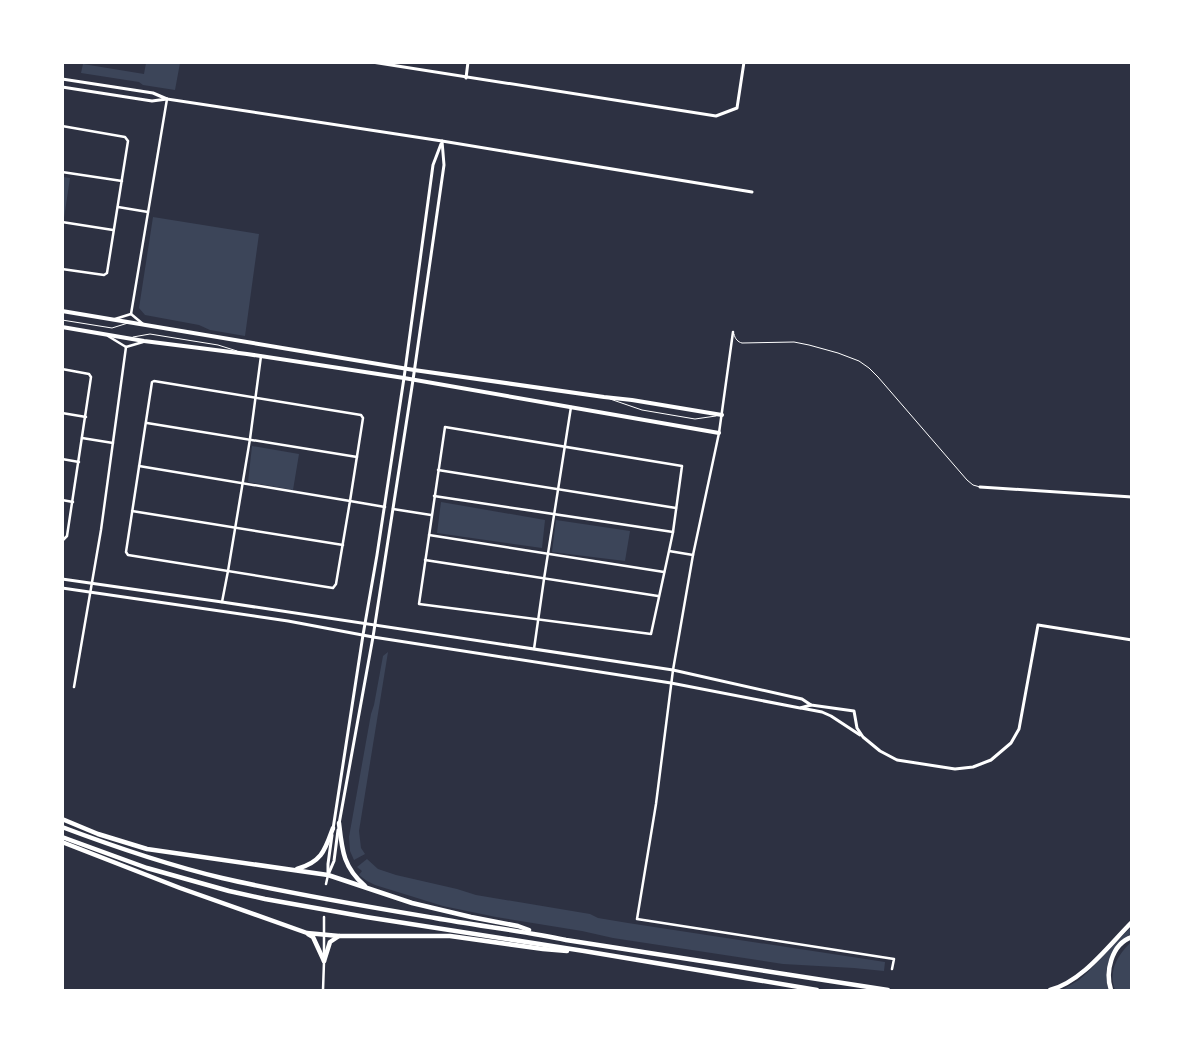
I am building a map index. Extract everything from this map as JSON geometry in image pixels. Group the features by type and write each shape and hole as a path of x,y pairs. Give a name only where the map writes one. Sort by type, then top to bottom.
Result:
{"highway":[{"path":"62,819 98,834 147,849 328,875 412,903 518,926 536,933"},
{"path":"339,823 341,846 347,865 355,877 368,888"},
{"path":"62,828 117,848 174,865 286,892 536,933 566,940 888,990"},
{"path":"294,870 316,861 326,848 333,828"},
{"path":"62,836 147,868 265,899 817,990"},
{"path":"62,842 307,933 339,936 450,936 543,949 584,951"},
{"path":"1050,990 1058,988 1085,971 1132,921"},
{"path":"307,933 313,937 324,961"},
{"path":"324,961 330,942 339,936"},
{"path":"1111,990 1108,983 1111,961 1117,949 1127,939 1132,937"}],"main road":[{"path":"62,312 414,370 722,414"},
{"path":"62,327 144,341 247,354 404,378 718,432"}],"street":[{"path":"372,62 716,116 737,108 744,62"},
{"path":"466,78 468,62"},
{"path":"62,79 153,93 166,99 442,141 752,192"},
{"path":"62,87 152,101 166,99"},
{"path":"131,314 166,99"},
{"path":"62,126 125,137 128,141 107,273 104,275 62,268"},
{"path":"328,875 333,828 406,368 433,165 442,141"},
{"path":"326,884 334,861 393,509 444,165 442,141"},
{"path":"62,172 122,181"},
{"path":"118,207 148,212"},
{"path":"62,222 113,230"},
{"path":"114,320 131,314"},
{"path":"131,314 144,325"},
{"path":"734,332 722,414 673,670 656,804 637,919 894,959 892,969"},
{"path":"105,334 126,347"},
{"path":"126,347 144,341"},
{"path":"74,687 101,530 126,347"},
{"path":"222,602 250,439 261,356"},
{"path":"62,369 88,374 91,377 67,536 62,541"},
{"path":"154,381 255,397 361,415 363,418 343,545 336,584 333,588 127,555 152,383 154,381"},
{"path":"534,649 571,407"},
{"path":"62,413 86,417"},
{"path":"146,423 357,456"},
{"path":"445,427 682,466 673,532 651,634 419,604 438,470 445,427"},
{"path":"82,438 113,443"},
{"path":"62,459 79,462"},
{"path":"139,466 385,507"},
{"path":"438,470 676,508"},
{"path":"980,487 1132,497"},
{"path":"434,496 673,532"},
{"path":"62,500 73,502"},
{"path":"393,509 431,515"},
{"path":"132,511 343,545"},
{"path":"428,535 664,572"},
{"path":"669,551 694,555"},
{"path":"425,560 658,596"},
{"path":"62,579 673,670 802,699 811,705"},
{"path":"62,588 288,621 363,635 671,683 822,712 863,737 880,751 897,760 955,769 973,767 991,760 1011,743 1020,729 1038,625 1132,640"},
{"path":"800,708 811,705 854,711 857,728 863,737"},
{"path":"323,990 324,917"}],"lane":[{"path":"62,320 112,328 131,322"},
{"path":"734,332 734,337 738,342 742,343 794,342 838,352 859,360 878,377 967,480 973,485 980,487"},
{"path":"128,338 150,334 218,345 247,354"},
{"path":"604,397 642,410 695,419 722,414"}],"shaded area":[{"path":"146,63 180,63 175,90 81,73 83,64 144,74"},
{"path":"63,177 70,178 64,218 62,218"},
{"path":"153,217 259,234 245,336 145,315 139,308"},
{"path":"252,446 299,454 293,490 248,482"},
{"path":"441,502 545,520 542,548 437,533"},
{"path":"556,520 630,531 625,561 552,552"},
{"path":"388,652 359,831 361,848 365,854 354,860 350,851 349,837 383,656"},
{"path":"367,859 378,869 396,875 476,895 590,914 598,918 628,923 885,962 884,971 783,964 613,938 443,906 367,881 359,875 362,871 357,867"},
{"path":"1131,927 1131,934 1117,947 1110,958 1107,970 1109,990 1062,990 1088,972"},
{"path":"1131,942 1131,990 1115,990 1113,970 1115,964"}]}
